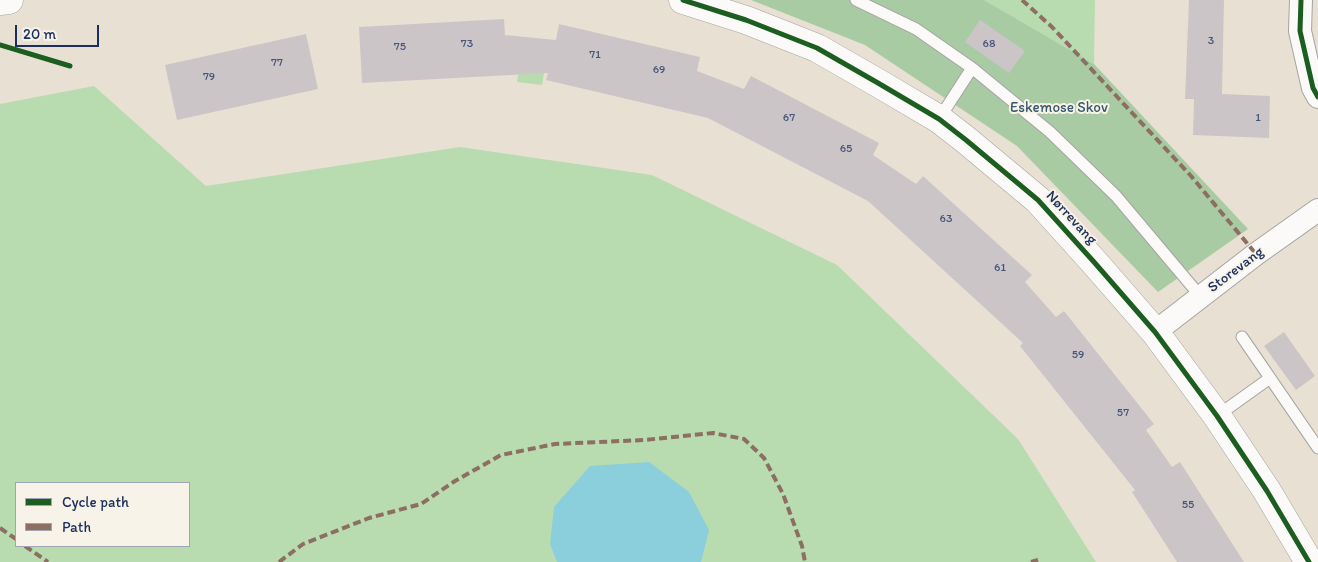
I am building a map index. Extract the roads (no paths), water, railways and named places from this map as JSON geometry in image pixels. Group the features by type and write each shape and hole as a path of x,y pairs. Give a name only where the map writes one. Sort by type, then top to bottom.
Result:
{"street":[{"path":"0,1 9,0"},
{"name":"Nørrevang","path":"683,0 746,20 817,48 938,120 966,140 1038,200 1155,332 1217,416 1267,491 1309,562"},
{"path":"1301,0 1300,31 1313,88 1318,97"},
{"name":"Storevang","path":"1155,332 1256,254 1318,210"}],"lane":[{"path":"856,0 916,29 972,68 1050,132 1116,196 1201,297"},
{"path":"938,120 972,68"},
{"path":"1242,337 1318,448"},
{"path":"1217,416 1270,378"}],"water":[{"path":"649,462 689,492 709,530 701,562 557,562 550,544 554,507 590,466"}],"park label":[{"name":"Eskemose Skov","path":"1059,108"}]}
